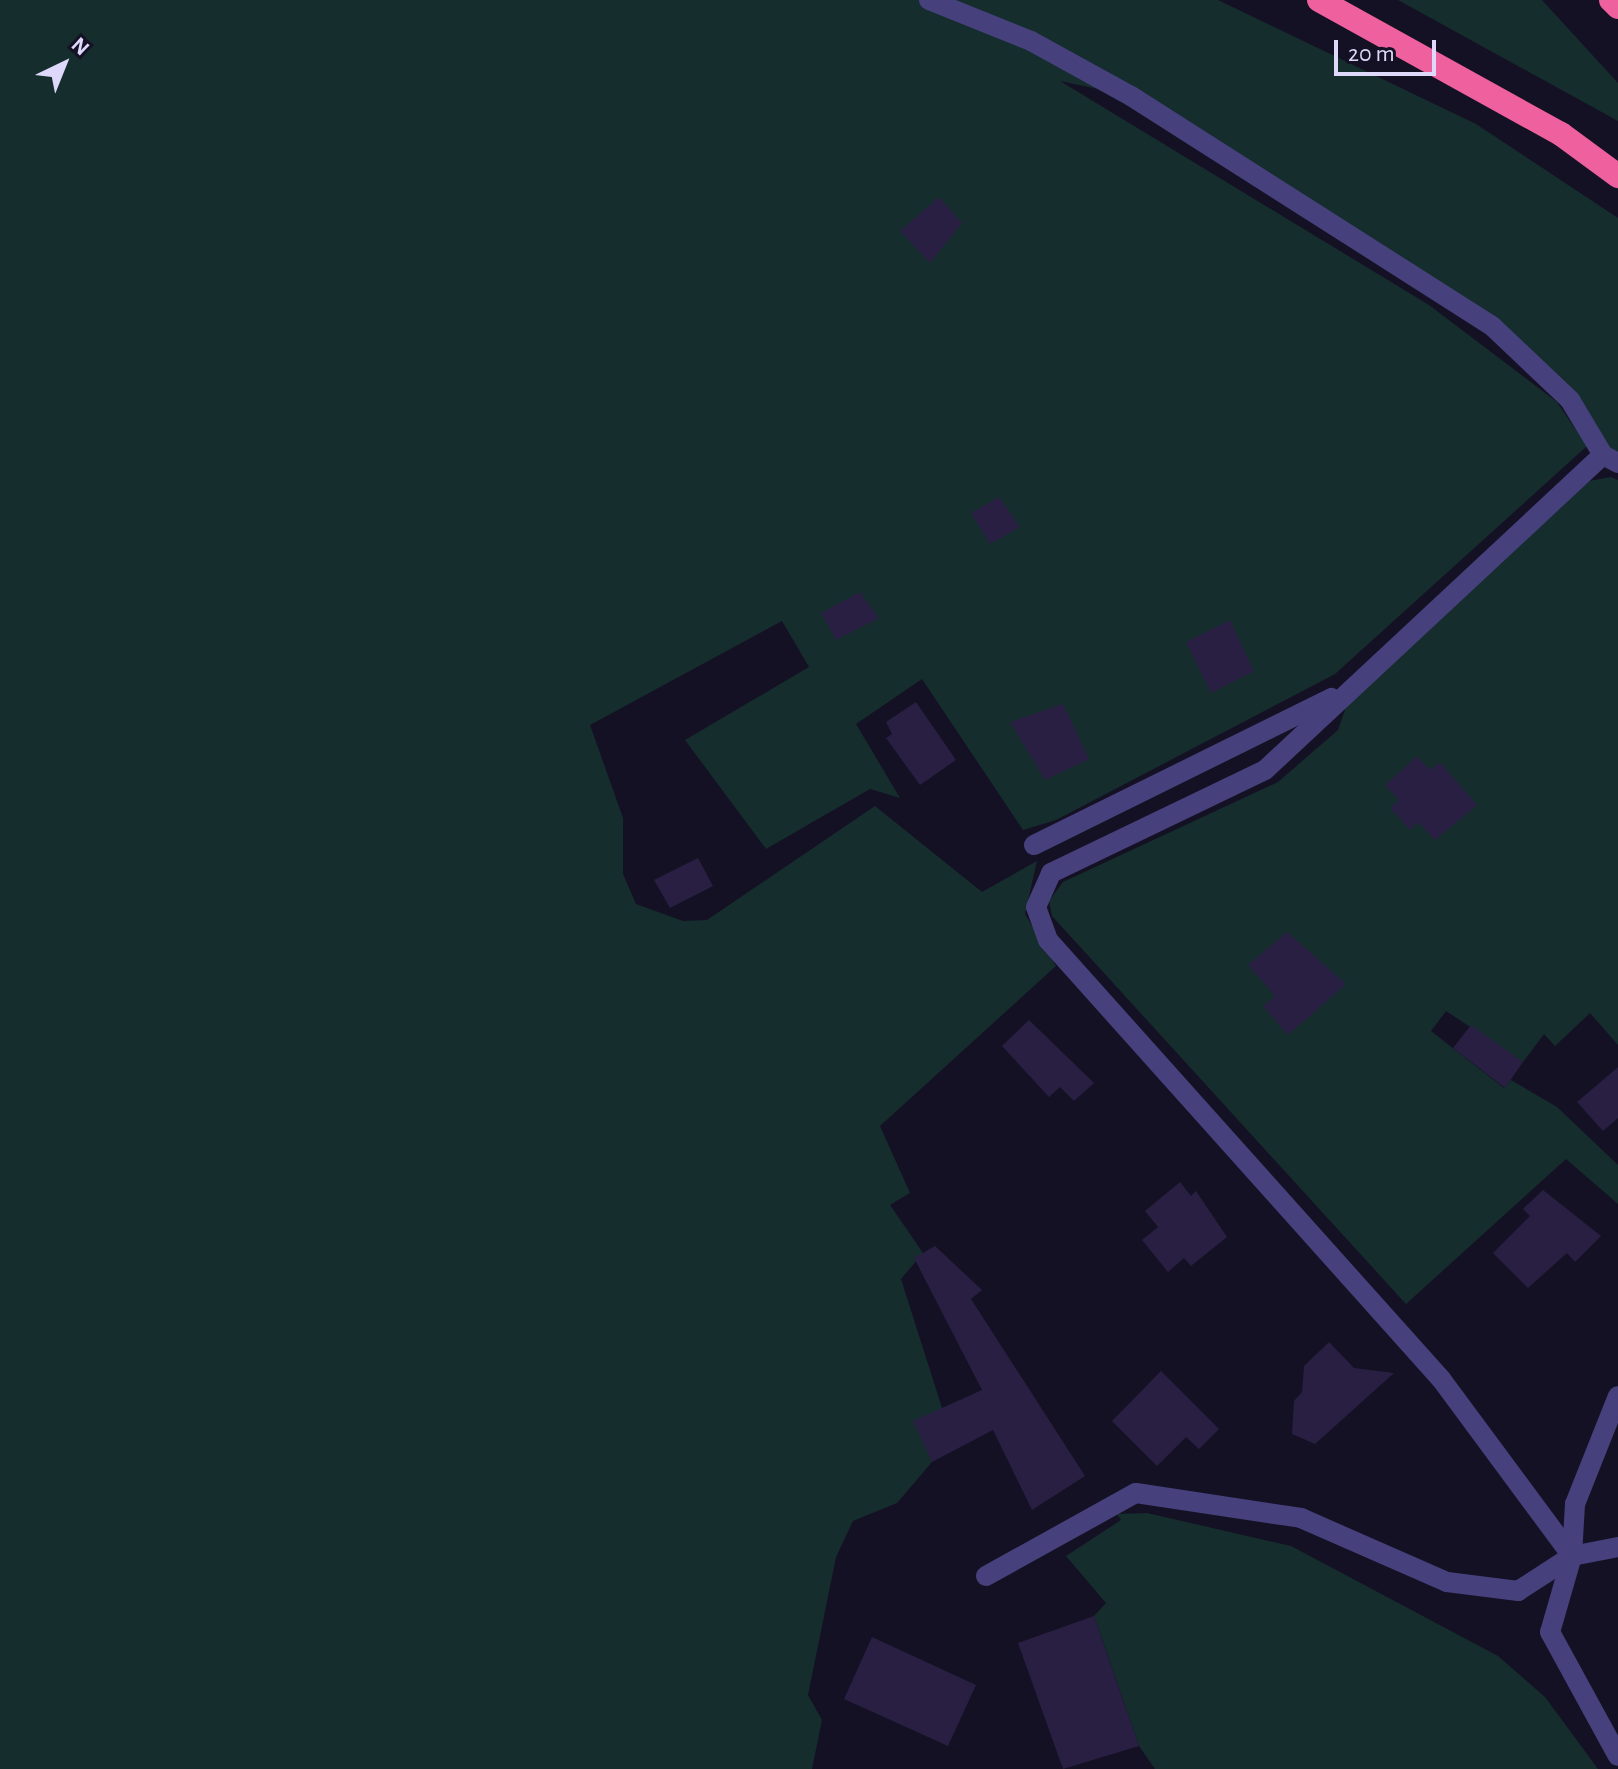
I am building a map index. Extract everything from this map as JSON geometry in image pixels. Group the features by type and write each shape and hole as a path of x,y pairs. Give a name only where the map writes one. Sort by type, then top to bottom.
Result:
{"highway":[{"path":"1319,0 1561,134 1618,176"},
{"path":"1611,0 1618,7"}],"street":[{"path":"929,0 1031,41 1131,96 1492,326 1570,400 1610,459 1349,689 1265,770 1051,873 1036,907 1048,940 1441,1379 1572,1556"},
{"path":"1034,845 1349,689"},
{"path":"1618,1396 1575,1504 1572,1556 1550,1632 1618,1756"},
{"path":"986,1576 1136,1493 1301,1518 1447,1582 1518,1591 1572,1556 1618,1547"}],"green space":[{"path":"0,0 1218,0 1476,124 1618,218 1618,463 1570,400 1492,326 1131,96 1060,81 1429,305 1557,402 1587,446 1335,674 1056,820 1023,830 922,679 856,724 900,798 870,789 766,849 685,740 809,667 782,621 590,725 623,818 623,874 636,904 683,921 707,920 875,806 982,892 1037,861 1025,914 1056,966 880,1126 910,1193 890,1205 923,1253 901,1279 942,1408 932,1462 897,1503 853,1521 836,1557 808,1695 822,1720 812,1769 0,1769"},
{"path":"1398,0 1542,0 1618,83 1618,121"},
{"path":"1611,477 1618,480 1618,1045 1590,1013 1555,1046 1544,1034 1523,1062 1446,1011 1431,1031 1504,1088 1511,1080 1557,1107 1618,1165 1618,1204 1566,1159 1406,1304 1052,916 1049,901 1063,882 1278,782 1338,730 1348,701 1589,481"},
{"path":"1147,1513 1291,1546 1498,1656 1545,1697 1598,1769 1155,1769 1139,1746 1094,1616 1106,1603 1066,1556 1121,1520 1117,1514"}],"building":[{"path":"939,197 962,223 930,263 900,231"},
{"path":"999,497 1020,527 990,544 971,513"},
{"path":"860,592 879,618 836,640 821,613"},
{"path":"1230,620 1254,671 1211,693 1186,642"},
{"path":"916,702 956,760 920,785 886,738 892,734 886,722"},
{"path":"1063,704 1089,759 1045,780 1010,722"},
{"path":"1417,756 1430,770 1440,762 1477,805 1435,840 1418,822 1410,830 1390,808 1399,800 1385,785"},
{"path":"698,858 713,886 670,908 654,880"},
{"path":"1287,932 1346,984 1288,1035 1263,1006 1275,996 1248,965"},
{"path":"1029,1020 1094,1083 1074,1101 1060,1087 1049,1097 1002,1046"},
{"path":"1471,1025 1523,1062 1505,1088 1453,1048"},
{"path":"1618,1067 1618,1118 1603,1131 1577,1102"},
{"path":"1180,1182 1191,1196 1196,1191 1227,1237 1191,1266 1184,1258 1168,1272 1142,1240 1158,1227 1145,1211"},
{"path":"1543,1190 1601,1236 1575,1262 1567,1253 1528,1288 1493,1253 1530,1216 1523,1209"},
{"path":"935,1246 982,1290 971,1299 1085,1476 1032,1510 993,1430 932,1462 913,1421 982,1390 914,1258"},
{"path":"1329,1342 1354,1368 1394,1373 1315,1444 1292,1434 1294,1401 1302,1392 1304,1366"},
{"path":"1161,1371 1219,1429 1199,1449 1186,1437 1157,1466 1112,1421"},
{"path":"1094,1616 1139,1746 1063,1769 1018,1643"},
{"path":"872,1637 976,1685 948,1746 844,1699"}]}
